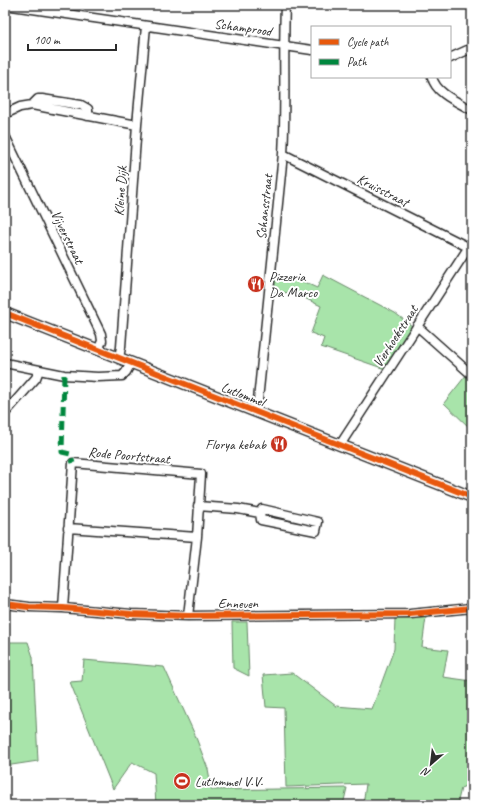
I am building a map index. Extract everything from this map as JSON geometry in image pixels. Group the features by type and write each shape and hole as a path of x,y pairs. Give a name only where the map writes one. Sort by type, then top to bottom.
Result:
{"main road":[{"name":"Lutlommel","path":"5,313 472,497"}],"street":[{"name":"Schansstraat","path":"254,411 258,400 283,154 285,124 283,46 285,5"},
{"name":"Schamprood","path":"5,6 311,50"},
{"name":"Kleine Dijk","path":"119,358 146,26"},
{"path":"451,58 472,48"},
{"path":"432,78 438,90 472,110"},
{"path":"5,114 20,107 32,105 137,125"},
{"name":"Vijverstraat","path":"5,136 101,334 102,341 98,350"},
{"name":"Kruisstraat","path":"283,154 471,246"},
{"name":"Vierhoekstraat","path":"340,445 471,246"},
{"path":"417,326 472,375"},
{"path":"5,363 64,375 117,377 126,372 131,363"},
{"path":"5,413 36,378 39,370"},
{"name":"Rode Poortstraat","path":"63,608 73,463 201,474 198,506"},
{"path":"188,616 197,537 198,506 238,509 260,513"},
{"path":"262,509 318,522 316,531 261,520 260,513 262,509"},
{"path":"68,528 197,537"},
{"name":"Enneven","path":"5,604 131,614 188,616 410,614 472,608"}],"green space":[{"path":"323,275 395,313 412,326 385,369 321,347 324,338 311,333 321,306 296,294 273,291 274,277 297,279 317,288"},
{"path":"467,374 472,378 472,430 444,403"},
{"path":"426,617 422,647 448,650 443,677 472,681 472,699 467,720 472,722 472,783 461,788 457,805 363,805 366,784 286,787 284,708 266,707 263,675 292,673 336,706 372,709 394,649 395,618"},
{"path":"232,622 247,622 249,676 233,668"},
{"path":"5,642 28,642 33,657 38,761 5,766"},
{"path":"84,660 164,667 195,735 208,769 212,790 347,788 343,805 156,805 154,773 132,762 113,789 70,682 82,681"}],"marked path":[{"path":"64,375 62,452 70,454 73,463"}],"cycle path":[{"path":"5,313 472,497"},
{"path":"5,604 131,614 188,616 410,614 472,608"}],"place":[{"name":"Pizzeria Da Marco","path":"256,284"},
{"name":"Florya kebab","path":"279,444"},
{"name":"Lutlommel V.V.","path":"182,781"}]}
